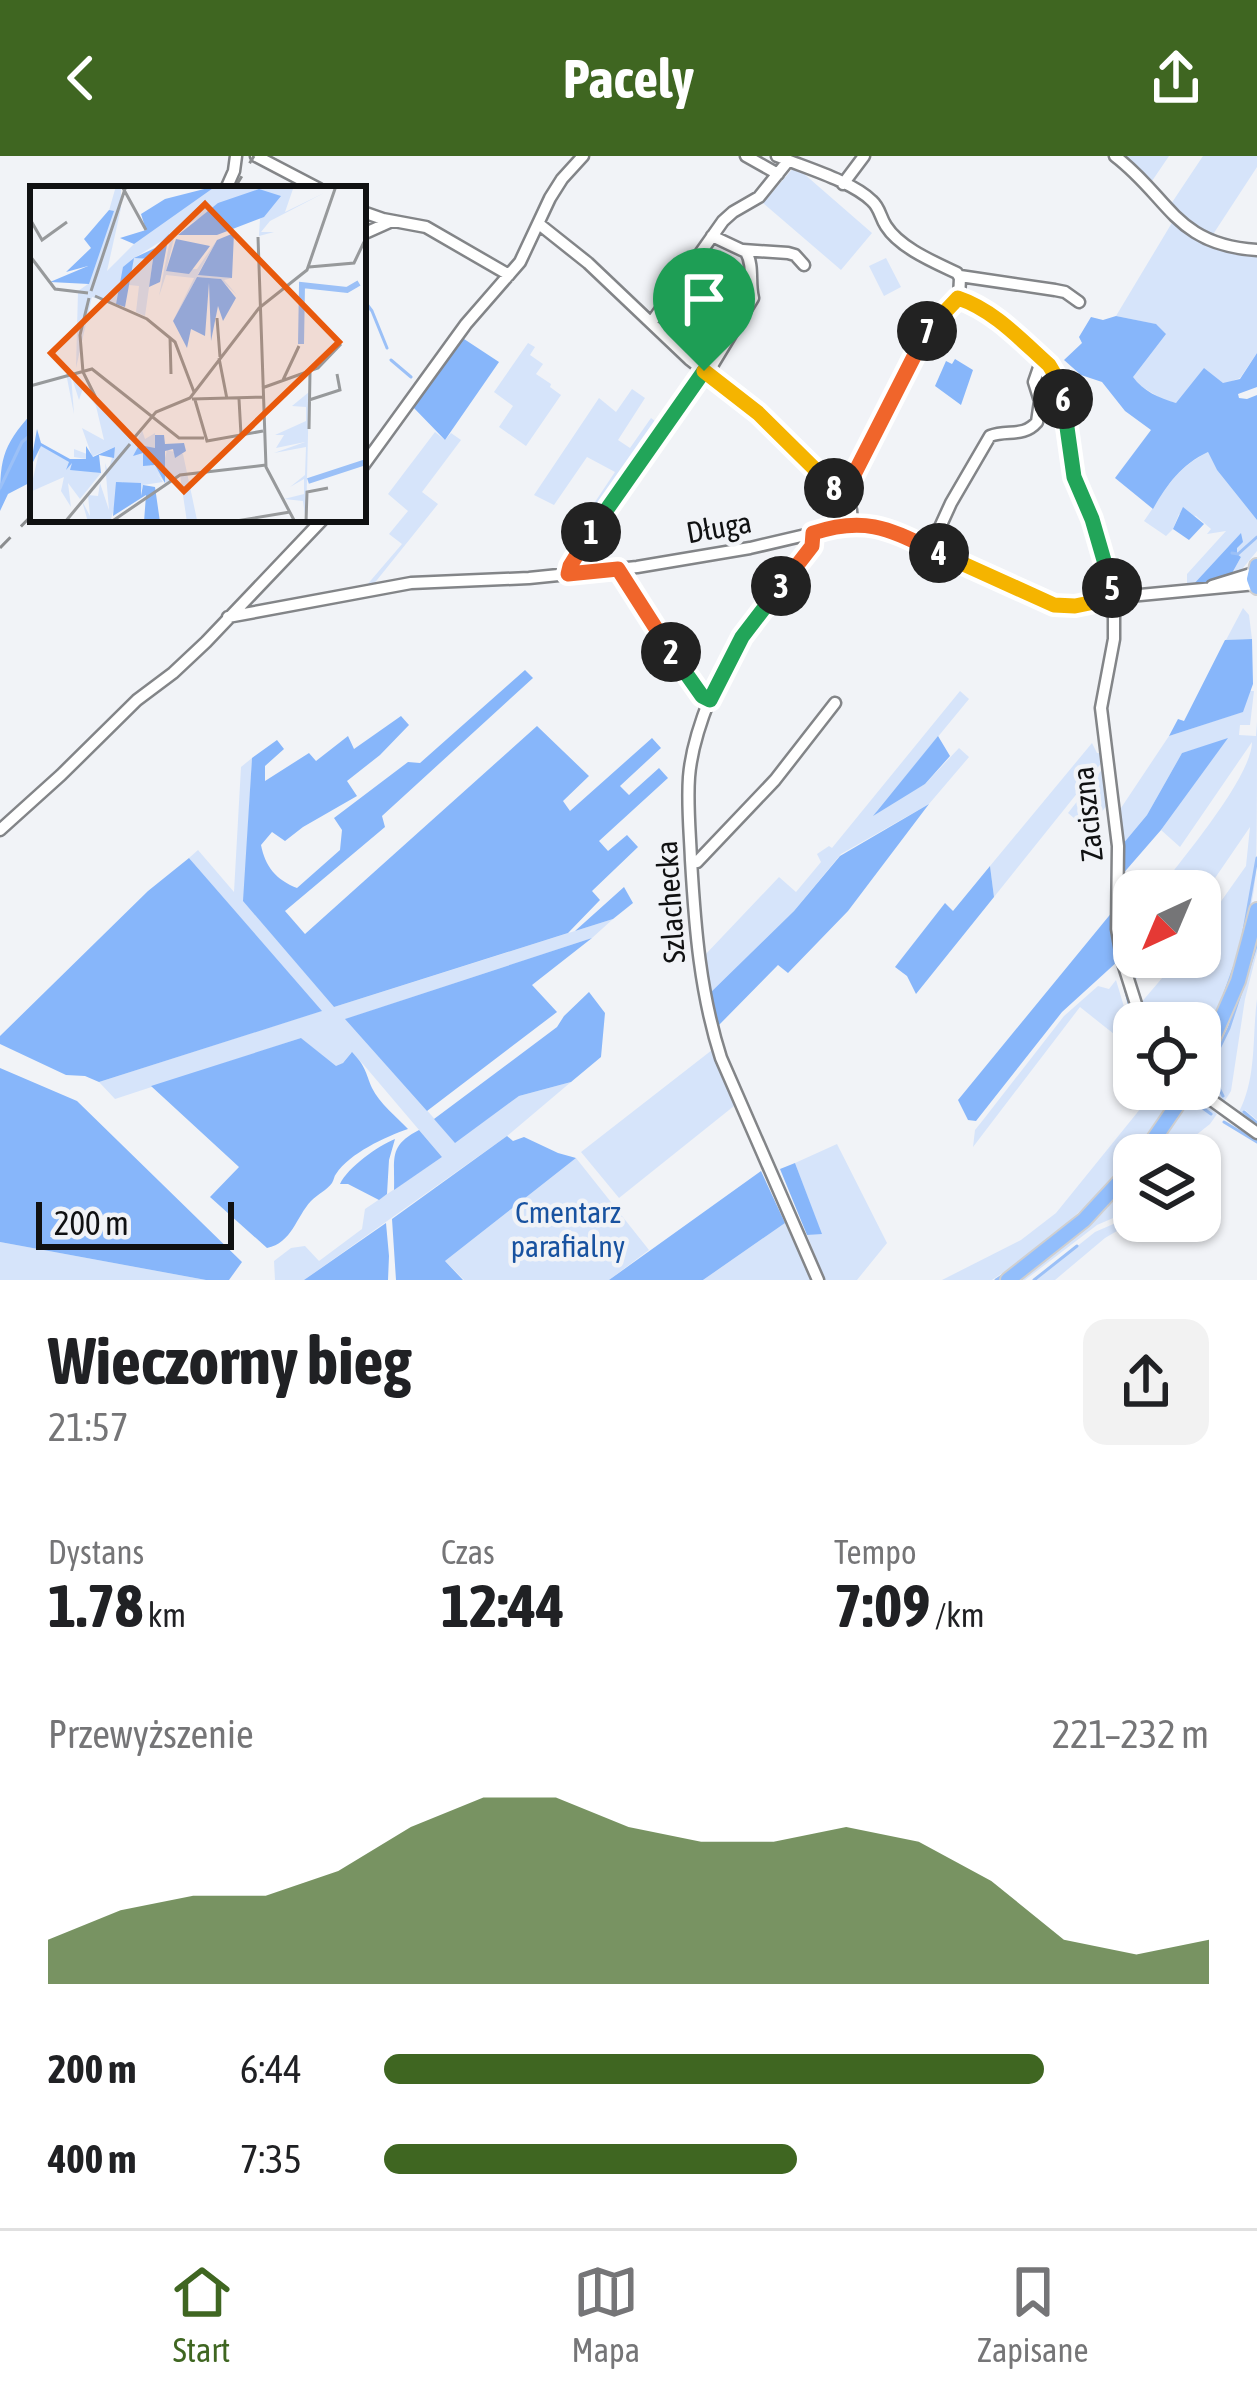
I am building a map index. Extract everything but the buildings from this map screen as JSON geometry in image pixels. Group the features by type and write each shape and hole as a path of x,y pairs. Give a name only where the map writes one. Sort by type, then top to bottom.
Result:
{"main road":[{"path":"1221,1020 1238,981 1257,910"},
{"path":"1160,1134 1179,1110"},
{"path":"1008,1280 1084,1220 1113,1189"}],"street":[{"path":"227,186 236,156"},
{"path":"256,156 313,186"},
{"path":"366,462 466,324 520,262 555,189 583,156"},
{"path":"746,156 778,174"},
{"path":"843,184 864,156"},
{"path":"1115,156 1193,232 1211,243 1257,250"},
{"path":"651,323 712,236 733,212 759,197 778,174 783,158 873,201 887,229 960,276 1065,292 1079,302"},
{"path":"366,213 426,226 509,275"},
{"path":"366,233 392,220"},
{"path":"539,224 758,413 843,496 852,524"},
{"path":"712,236 743,250 795,255 804,266"},
{"path":"568,574 604,512 706,372 753,298 751,263 743,250"},
{"path":"843,496 920,341 958,298 960,276"},
{"path":"930,549 990,436 1022,433 1037,422 1040,401 1034,382 1042,359 986,310 958,298"},
{"name":"Zaciszna","path":"1042,359 1055,375 1065,405 1074,477 1092,519 1114,598 1114,639 1100,708 1118,846 1117,929 1135,1002"},
{"path":"0,830 136,700 190,657 319,522"},
{"name":"Długa","path":"228,617 411,583 618,569 751,548 852,524 882,527 1045,602 1075,606 1202,590 1256,578"},
{"name":"Szlachecka","path":"813,533 812,546 742,637 710,700 689,778 699,972 717,1046 818,1280"},
{"path":"618,569 686,676 710,700"},
{"path":"692,863 765,792 835,703"},
{"path":"1221,1108 1257,1133"}],"green space":[{"path":"1121,156 1169,156 1150,184"},
{"path":"1203,156 1257,156 1257,167 1210,239 1169,207"},
{"path":"795,166 872,233 841,270 763,203"},
{"path":"1173,221 1257,252 1257,353 1240,378 1176,403 1162,399 1132,377 1155,324 1116,316"},
{"path":"886,258 901,287 884,296 869,266"},
{"path":"528,343 535,347 530,355 543,364 536,374 561,395 526,446 499,427 513,406 494,392"},
{"path":"632,389 645,398 618,440 630,448 651,418 663,427 596,521 587,514 615,472 587,457 554,505 534,495 599,398 616,412"},
{"path":"435,432 445,440 451,433 461,440 422,492 438,504 373,585 366,586 402,544 389,534 408,511 388,494"},
{"path":"1208,452 1257,520 1257,551 1238,574 1231,575 1241,557 1237,548 1187,586 1187,574 1226,531 1207,534 1211,529 1196,516 1179,514 1166,536 1144,521 1178,474"},
{"path":"1243,608 1249,615 1252,639 1226,640"},
{"path":"960,691 969,699 876,812 925,784 959,748 969,757 929,804 841,854 794,911 709,994 704,956 779,877 796,892 821,862 817,854 832,848"},
{"path":"1254,691 1250,725 1240,725 1239,735 1256,736 1257,722 1256,872 1237,964 1221,1006 1221,1002 1142,1002 1162,978 1221,978 1221,901 1246,866 1250,827 1221,870 1174,870 1241,776 1252,742 1180,847 1161,830 1226,740 1182,753 1147,815 1122,845 1119,811 1169,736 1242,712"},
{"path":"1092,743 1103,761 994,897 990,866"},
{"path":"252,758 244,901 334,1007 613,919 592,938 346,1019 455,1142 519,1096 571,1082 507,1136 304,1280 275,1280 274,1261 291,1248 305,1246 319,1261 362,1229 365,1209 442,1157 363,1064 351,1053 336,1067 301,1038 115,1099 99,1082 321,1011 189,858 198,850 234,892 241,767"},
{"path":"1104,767 1107,805 1088,830 1068,813"},
{"path":"1257,941 1231,1091 1224,1102 1221,1041"},
{"path":"1116,980 1123,1002 1113,1002 1113,1033 1080,1007 973,1147 975,1130 1064,1016 1098,986 1109,989"},
{"path":"1257,999 1257,1120 1243,1112 1257,1129 1239,1112 1251,1071"},
{"path":"712,1050 734,1106 619,1198 581,1152"},
{"path":"1139,1110 1163,1110 1147,1134 1120,1134"},
{"path":"1182,1110 1217,1114 1197,1134 1164,1134"},
{"path":"1113,1143 1113,1176 1037,1250 992,1280 942,1280 1021,1240 1056,1213"},
{"path":"837,1144 887,1243 857,1280 825,1280 807,1235 821,1233 795,1163"},
{"name":"Cmentarz parafialny","path":"576,1158 649,1250 609,1280 464,1280 445,1261"},
{"path":"1113,1196 1113,1218 1025,1280 1016,1280 1064,1244"},
{"path":"785,1223 811,1280 703,1280"},
{"path":"1113,1224 1113,1233 1055,1280 1035,1280 1095,1232"},
{"path":"0,1242 206,1280 0,1280"}],"shaded area":[{"path":"1116,316 1156,324 1166,334 1133,377 1152,393 1176,403 1204,368 1223,383 1240,379 1257,353 1257,387 1238,394 1247,399 1257,395 1257,520 1208,452 1176,476 1153,509 1115,478 1151,430 1125,411 1102,382 1081,375 1064,360 1082,343 1079,337 1091,317"},
{"path":"461,337 499,362 445,440 412,406"},
{"path":"955,359 973,370 961,405 935,386 946,361 952,364"},
{"path":"30,416 30,483 8,494 0,511 4,456"},
{"path":"1183,507 1204,524 1189,540 1173,529"},
{"path":"1241,533 1243,542 1237,554 1241,557 1231,575 1192,586"},
{"path":"1252,639 1253,684 1243,712 1169,736 1178,719 1184,721 1225,640"},
{"path":"525,670 533,678 382,816 385,827 285,911 305,934 537,726 589,776 563,801 570,811 652,738 661,748 620,786 629,795 659,768 668,778 599,841 608,851 627,835 638,847 592,891 600,900 568,933 334,1007 243,901 252,758 277,740 284,749 265,766 265,781 309,753 316,761 348,736 354,749 401,716 409,725 347,781 357,796 285,841 272,832 261,845 273,871 297,888 340,850 342,830 334,818 408,762 420,763"},
{"path":"938,736 950,756 925,784 873,816"},
{"path":"1228,738 1161,830 1121,870 1122,845 1147,815 1182,753"},
{"path":"929,804 848,911 788,973 778,965 719,1025 709,994 794,911 840,856"},
{"path":"189,858 322,1011 99,1082 66,1075 0,1044 0,1036 148,891"},
{"path":"990,866 994,897 916,994 907,976 895,967 945,903 953,911"},
{"path":"624,887 633,903 613,919 575,931"},
{"path":"1113,911 1113,966 1062,1012 976,1121 968,1120 958,1100"},
{"path":"592,938 532,985 557,1012 427,1111 345,1019"},
{"path":"589,992 605,1013 601,1057 571,1082 519,1096 455,1143 434,1119 557,1027"},
{"path":"301,1038 336,1066 352,1052 379,1099 408,1129 350,1159 311,1201 288,1235 267,1248 210,1197 239,1167 151,1086"},
{"path":"0,1068 77,1101 242,1262 229,1280 206,1280 0,1242"},
{"path":"419,1130 442,1157 394,1190 398,1148"},
{"path":"507,1136 513,1141 524,1137 576,1158 445,1261 463,1280 396,1280 392,1219"},
{"path":"395,1139 387,1194 379,1200 340,1184 364,1158"},
{"path":"795,1163 822,1234 807,1235 780,1169"},
{"path":"761,1171 785,1223 703,1280 609,1280"},
{"path":"386,1223 388,1280 304,1280"}],"waterway":[{"path":"366,303 387,348"},
{"path":"391,360 411,377"},
{"path":"0,488 22,442 30,435"},
{"path":"1232,553 1238,554 1257,537"},
{"path":"1085,612 1104,612"},
{"path":"1243,936 1257,858"},
{"path":"1223,1096 1209,1069 1229,1028 1257,943"},
{"path":"1225,993 1234,968"},
{"path":"1123,978 1129,1002"},
{"path":"1136,987 1138,993"},
{"path":"1206,1110 1211,1114"},
{"path":"1244,1112 1257,1123"},
{"path":"1224,1122 1257,1142"},
{"path":"1034,1280 1077,1246"},
{"path":"996,1280 1005,1274"}],"railway":[{"path":"236,186 254,156"},
{"path":"0,548 30,517"}],"route":[{"path":"958,298 986,310 1055,375 1065,405 1074,477 1092,519 1114,598 1061,606 882,527 830,528 813,533 812,546 742,637 710,700 702,696 618,569 568,574 604,512 704,371 758,413 843,496 933,322 958,298"}]}
